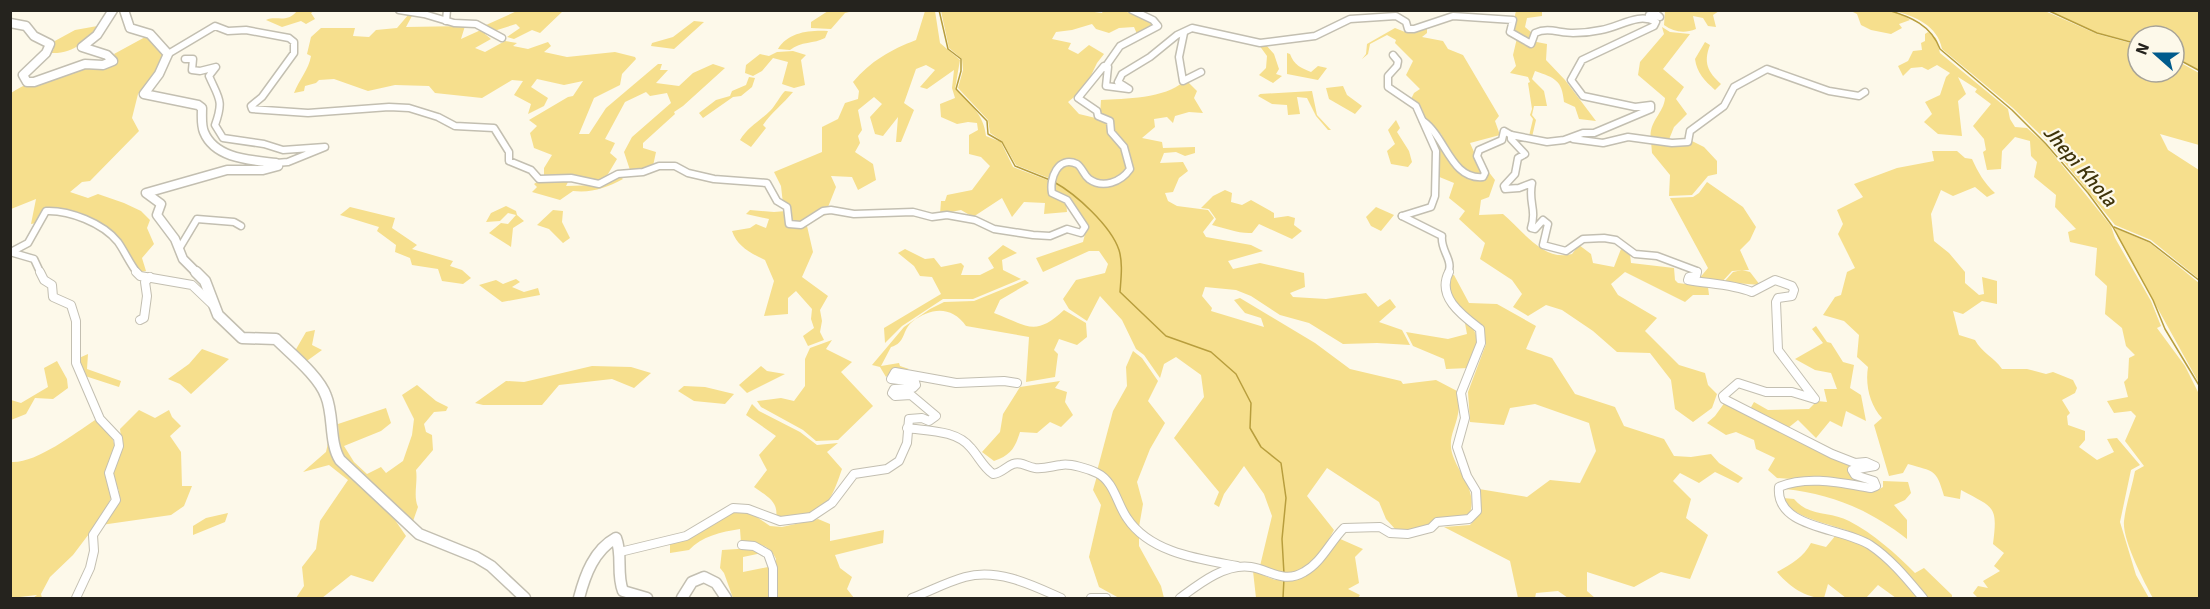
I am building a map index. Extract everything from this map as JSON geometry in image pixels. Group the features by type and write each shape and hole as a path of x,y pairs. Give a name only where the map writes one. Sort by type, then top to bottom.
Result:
{"main road":[{"path":"10,23 26,26 34,36 50,44 47,54 31,65 23,75 27,82 34,82 85,64 103,65 113,61 107,55 82,47 101,30 113,10"},
{"path":"124,10 130,28 150,34 168,54 166,62 144,94 202,108 204,133 219,150 241,158 276,163 278,166 271,169 227,170 192,182 148,191 146,195 161,204 157,214 175,239 183,259 205,281 218,315 242,338 271,337 283,344 319,383 326,394 332,416 336,454 384,502 419,534 476,557 491,566 507,583 524,594 525,598"},
{"path":"579,598 592,564 605,543 616,538 620,552 618,562 620,585 623,591 647,598"},
{"path":"682,598 686,589 702,578 712,578 719,584 726,598"}],"street":[{"path":"399,10 406,13 424,14 446,21 482,26 501,38"},
{"path":"446,21 447,10"},
{"path":"168,54 215,26 228,31 246,30 288,38 294,42 294,53 262,97 251,106 252,109 308,113 389,107 408,108 438,117 455,126 494,128 509,152 508,161 531,170 538,179 571,178 599,184 618,174 643,172 659,166 675,166 688,173 714,179 767,183 777,201 787,207 789,224 794,226 801,225 823,211 854,214 913,212 932,217 957,216 975,220 994,229 1050,236 1067,229 1081,233 1085,227 1067,200 1052,193 1049,187 1058,166 1066,162 1074,162 1080,166 1083,174 1088,178 1111,184 1120,182 1130,169 1124,147 1111,132 1110,121 1098,116 1097,111 1078,98 1098,71 1106,66 1119,46 1158,26 1153,20 1132,10"},
{"path":"1106,66 1108,67 1106,86 1126,91 1129,89 1127,86 1120,85 1118,82 1122,74 1185,31 1200,29 1266,43 1315,36 1350,19 1376,16 1396,16 1406,22 1408,29 1414,30 1436,24 1446,17 1496,17 1513,20 1510,32 1531,44 1535,33 1541,30 1550,28 1571,33 1591,31 1612,28 1646,15 1660,17 1652,10"},
{"path":"1570,139 1583,133 1594,133 1651,109 1651,105 1635,107 1584,96 1571,80 1586,57 1654,26 1656,22 1645,17"},
{"path":"1185,31 1180,40 1181,77 1183,81 1188,80 1201,72"},
{"path":"907,428 952,435 966,442 979,462 993,474 1000,473 1012,464 1046,469 1064,464 1096,473 1108,482 1127,519 1143,535 1187,556 1239,567 1250,567 1277,578 1296,576 1313,566 1335,536 1344,528 1380,527 1390,533 1408,534 1431,528 1437,522 1469,519 1477,511 1478,501 1457,447 1465,418 1461,393 1481,343 1480,329 1456,309 1446,290 1445,281 1450,270 1450,261 1442,247 1442,236 1401,216 1425,211 1433,203 1436,151 1416,106 1388,87 1388,76 1394,66 1397,66 1398,61 1393,55"},
{"path":"184,59 192,59 194,62 192,70 216,68 209,76 221,97 223,107 215,124 224,138 238,142 264,144 283,150 325,147 288,162 276,163"},
{"path":"1423,121 1435,129 1458,169 1468,178 1476,179 1483,177 1485,172 1477,156 1479,150 1502,140 1504,130 1511,135 1547,142 1570,139 1602,143 1628,137 1671,143 1688,142 1690,131 1724,106 1734,87 1767,69 1848,95 1859,96 1865,92"},
{"path":"1511,135 1511,139 1525,154 1518,158 1515,174 1504,186 1509,190 1533,183 1528,197 1535,214 1531,228 1535,229 1543,220 1546,220 1548,224 1543,245 1566,251 1583,239 1604,238 1616,240 1635,254 1657,256 1697,271 1696,276 1689,277 1688,280 1695,282 1719,286 1734,285 1752,292 1759,291 1770,281 1775,280 1792,286 1794,290 1792,296 1778,298 1776,302 1778,350 1815,399 1792,392 1766,392 1738,383 1723,396 1724,399 1832,454 1855,463 1866,462 1875,466 1852,470 1855,475 1874,481 1876,486 1871,488 1826,482 1787,482 1779,487 1777,500 1779,506 1797,519 1848,534 1875,549 1923,598"},
{"path":"11,252 28,243 42,215 51,210 69,214 102,229 117,240 135,272 140,276 192,285 215,307"},
{"path":"179,249 186,242 190,225 197,219 234,222 241,226"},
{"path":"11,252 34,258 44,280 52,285 53,297 71,305 78,328 75,344 77,367 99,417 118,436 119,446 110,469 116,500 93,534 93,559 86,580 76,598"},
{"path":"140,320 144,318 146,304 145,282 150,277"},
{"path":"620,552 631,547 680,538 697,531 728,509 739,507 755,511 776,521 786,522 816,517 831,505 854,474 892,468 903,454 907,443 907,423 912,417 928,421 936,416 912,395 895,396 892,393 894,389 916,386 915,382 891,379 895,372 920,374 956,383 991,383 1010,380 1017,383"},
{"path":"742,545 753,544 770,552 773,560 773,598"},
{"path":"1180,598 1217,575 1239,567"},
{"path":"912,598 961,578 976,575 1023,581 1061,598"},
{"path":"1091,598 1106,598"}],"shaded area":[{"path":"1080,10 1132,13 1145,17 1157,26 1137,34 1134,27 1119,28 1109,33 1096,29 1092,24 1056,32 1052,39 1071,43 1068,49 1078,54 1089,45 1104,54 1085,88 1068,102 1079,114 1108,121 1109,132 1123,148 1129,169 1120,181 1130,174 1132,167 1120,139 1112,132 1111,120 1100,115 1101,100 1156,94 1188,82 1197,91 1194,98 1203,113 1189,112 1175,116 1173,123 1167,117 1154,119 1155,127 1142,138 1162,142 1163,148 1195,147 1195,153 1185,156 1176,152 1164,153 1160,163 1183,162 1188,171 1179,178 1173,192 1165,193 1168,201 1177,206 1208,210 1214,218 1203,232 1206,237 1251,245 1263,251 1228,261 1233,269 1260,263 1304,273 1305,287 1290,293 1293,297 1326,299 1366,293 1378,307 1390,299 1396,307 1379,322 1402,330 1410,345 1343,344 1309,323 1280,315 1251,296 1236,290 1205,287 1202,296 1212,308 1211,311 1264,327 1261,318 1245,313 1234,300 1240,298 1315,343 1350,369 1401,381 1403,384 1436,380 1457,391 1459,411 1451,439 1451,450 1470,490 1472,505 1470,513 1461,517 1443,517 1428,525 1407,531 1396,530 1386,519 1379,502 1327,468 1307,496 1334,530 1327,542 1313,561 1296,571 1285,573 1260,566 1272,516 1264,494 1244,466 1224,494 1219,507 1214,504 1219,492 1174,438 1204,397 1201,375 1176,357 1164,364 1160,378 1144,355 1136,349 1122,320 1100,296 1087,321 1069,309 1063,299 1076,280 1105,273 1108,264 1099,251 1089,251 1043,272 1036,258 1083,242 1087,226 1070,202 1051,189 1055,174 1063,164 1075,164 1080,173 1089,180 1097,183 1116,184 1119,181 1106,182 1090,179 1082,171 1081,164 1070,160 1059,165 1051,179 1016,165 1002,141 990,133 988,120 958,88 963,70 962,59 949,48 941,11"},
{"path":"1719,10 1713,15 1716,27 1708,26 1703,18 1693,16 1696,29 1683,32 1675,31 1664,25 1665,11"},
{"path":"297,11 314,11 311,13 315,19 306,24 301,21 282,27 266,20 289,17"},
{"path":"517,11 563,11 540,33 532,30 514,39 507,37 520,28 516,24 494,31 486,25"},
{"path":"828,11 853,11 845,13 831,29 811,28 811,22"},
{"path":"925,11 935,11 940,43 960,60 955,89 971,104 979,116 986,136 1001,142 1013,167 1050,181 1047,187 1049,194 1066,201 1067,212 1044,214 1045,203 1024,202 1012,217 1002,198 973,217 961,210 940,214 941,201 945,201 947,195 972,190 990,166 981,157 969,154 969,135 978,130 977,123 957,124 941,117 940,104 955,98 952,88 954,70 927,89 920,87 935,70 926,65 916,69 904,103 914,110 901,142 896,142 898,117 883,136 875,134 870,117 882,104 874,97 858,110 862,130 858,136 860,143 855,152 873,164 876,180 858,190 852,177 831,176 836,187 828,207 799,223 791,221 792,212 789,206 783,204 781,186 774,172 822,152 822,127 838,119 845,103 858,99 859,91 853,82 882,57 916,40"},
{"path":"1516,11 1542,11 1542,16 1527,18 1525,27 1532,33 1531,41 1511,31"},
{"path":"1851,11 1890,11 1910,20 1899,24 1902,28 1891,34 1871,30 1861,25 1857,14"},
{"path":"1893,11 2045,11 2097,34 2126,42 2126,84 2186,84 2186,66 2199,73 2199,145 2160,134 2168,150 2199,170 2199,279 2151,240 2115,225 2047,141 2013,108 1942,49 1936,34 1930,28 1909,15"},
{"path":"2049,11 2199,11 2199,70 2186,63 2186,24 2126,24 2126,40 2097,33"},
{"path":"409,14 413,14 406,27 465,26 461,39 483,29 487,31 485,34 491,39 475,48 485,52 505,41 517,43 513,46 528,49 548,42 551,46 544,52 567,57 615,52 635,57 636,59 622,74 620,85 594,98 579,134 589,134 606,108 658,64 662,64 660,70 668,70 656,83 679,86 693,73 713,64 725,68 674,112 675,114 643,143 643,148 656,152 653,166 641,170 630,170 624,152 632,137 671,103 667,93 650,96 646,92 625,102 605,139 615,143 610,153 617,159 605,179 598,182 544,178 544,168 552,155 534,148 530,133 537,126 529,120 573,96 583,81 564,85 537,79 531,87 548,98 544,106 528,114 531,104 514,95 523,81 512,80 482,98 435,93 429,86 395,85 368,91 334,79 319,80 305,86 304,91 294,93 310,61 311,56 307,54 311,37 321,28 355,28 353,36 369,37 376,30 397,28"},
{"path":"694,21 704,22 674,49 651,46 652,43 673,37"},
{"path":"103,25 86,41 73,49 51,53 54,49 53,42 75,30"},
{"path":"1662,27 1670,32 1690,34 1663,69 1684,87 1676,99 1687,114 1674,127 1668,142 1651,139 1652,128 1665,98 1638,75 1640,62 1664,34"},
{"path":"1395,28 1405,32 1427,29 1427,33 1422,37 1443,41 1448,49 1463,55 1499,116 1495,121 1500,135 1470,143 1483,172 1481,176 1476,178 1455,161 1441,134 1426,121 1422,109 1411,99 1420,89 1406,75 1413,61 1395,43 1396,40 1387,35 1370,44 1368,54 1362,59 1366,54 1367,44"},
{"path":"828,31 825,38 821,40 799,45 790,50 778,49 782,43 800,33"},
{"path":"1928,32 1936,38 1940,53 2008,109 2015,127 2027,128 2045,144 2111,226 2115,238 2151,301 2161,326 2157,328 2185,366 2200,396 2199,598 2153,598 2126,538 2124,521 2135,471 2144,466 2125,441 2136,416 2131,411 2114,413 2107,401 2128,397 2124,382 2128,378 2129,358 2135,355 2126,346 2122,328 2105,314 2107,286 2095,275 2097,248 2070,242 2068,232 2076,229 2055,207 2056,195 2034,177 2037,162 2031,156 2030,141 2015,137 2002,151 2001,169 1987,170 1983,152 1986,150 1984,139 1973,126 1991,104 1975,92 1977,89 1958,77 1966,94 1958,101 1962,136 1938,134 1924,122 1932,114 1925,102 1940,95 1946,77 1950,73 1937,65 1928,70 1922,67 1911,68 1903,76 1898,66 1908,61 1913,51 1922,50 1921,43 1925,41 1925,34"},
{"path":"147,36 162,51 164,57 150,82 138,94 132,118 139,131 90,181 82,182 70,192 88,198 98,194 124,203 141,211 150,220 147,228 154,244 142,258 146,271 139,272 125,247 105,228 93,221 52,208 44,210 37,223 31,224 36,199 11,209 11,93 59,73 112,63 116,58 114,54"},
{"path":"1517,38 1547,44 1546,60 1565,80 1596,121 1579,119 1575,107 1564,102 1559,84 1535,71 1532,79 1544,91 1547,106 1534,106 1532,115 1536,120 1532,137 1529,136 1533,119 1530,115 1532,109 1528,83 1530,82 1528,77 1510,73 1516,66 1513,55"},
{"path":"1705,42 1710,45 1707,57 1708,67 1721,84 1715,90 1702,76 1696,64 1695,59"},
{"path":"1259,45 1266,45 1274,54 1279,69 1276,74 1282,76 1273,83 1259,75 1266,68 1267,56"},
{"path":"793,51 806,55 801,60 805,85 794,88 782,84 788,62 773,58 762,71 753,76 745,73 746,65 760,54 769,56 777,52"},
{"path":"1287,53 1298,66 1311,72 1318,66 1327,68 1318,80 1287,74"},
{"path":"749,77 755,78 752,87 703,118 699,113 716,100 730,96 732,91 746,85"},
{"path":"1343,86 1347,95 1362,106 1355,114 1329,99 1326,88"},
{"path":"785,91 793,92 766,120 763,125 766,128 751,147 740,140 771,110"},
{"path":"1312,91 1317,115 1331,130 1328,130 1316,116 1307,98 1297,97 1300,114 1288,115 1287,105 1272,104 1258,96 1260,94"},
{"path":"1396,120 1400,128 1397,132 1409,151 1412,162 1408,167 1391,164 1387,151 1395,144 1388,130"},
{"path":"1425,124 1461,174 1467,178 1483,178 1484,166 1495,180 1489,197 1481,200 1479,215 1503,214 1534,243 1552,254 1572,254 1579,245 1591,254 1593,263 1614,267 1621,249 1630,254 1631,263 1674,268 1675,280 1678,283 1708,287 1709,295 1693,295 1685,302 1625,272 1611,284 1618,295 1657,318 1645,331 1679,365 1705,373 1708,385 1717,394 1712,408 1693,422 1675,409 1671,380 1650,353 1617,352 1593,331 1562,310 1546,305 1528,316 1513,307 1522,294 1512,280 1480,259 1485,243 1459,219 1465,211 1449,198 1454,183 1437,176 1438,155 1435,143"},
{"path":"1690,140 1704,147 1717,161 1717,174 1708,176 1692,195 1669,196 1670,175 1652,153 1651,141 1683,145 1690,143"},
{"path":"1932,151 1957,151 1965,158 1972,159 1982,177 1995,193 1987,197 1975,187 1953,196 1941,190 1931,214 1934,241 1949,253 1965,272 1965,283 1979,295 1984,294 1982,277 1997,281 1997,304 1982,301 1963,314 1953,311 1959,335 1975,340 2002,369 2027,369 2046,374 2053,372 2073,380 2077,388 2075,393 2062,400 2070,413 2067,416 2068,425 2085,431 2085,440 2079,447 2097,460 2114,452 2107,439 2117,438 2140,465 2131,470 2120,522 2136,575 2149,598 1978,598 1973,593 1978,586 1988,588 1983,581 2000,571 1994,566 2004,553 1993,544 1995,522 1991,509 1961,490 1960,499 1944,496 1936,476 1923,468 1908,464 1903,473 1889,476 1874,425 1882,418 1869,394 1868,367 1857,357 1859,335 1844,321 1823,315 1835,297 1841,295 1847,272 1855,268 1838,234 1843,224 1837,210 1863,197 1854,184 1897,168 1934,161"},
{"path":"618,174 623,179 611,185 599,189 573,191 560,200 532,192 537,187 534,184 540,180 569,180 566,186 598,185"},
{"path":"1707,182 1743,207 1756,227 1750,240 1740,250 1749,270 1732,271 1719,285 1698,280 1708,268 1670,198 1693,197"},
{"path":"1225,190 1232,193 1231,202 1242,205 1251,200 1274,213 1274,218 1288,216 1295,218 1294,225 1302,231 1292,239 1259,224 1252,233 1237,232 1212,225 1216,219 1209,209 1201,208 1213,196"},
{"path":"506,206 516,211 524,221 513,228 511,247 489,233 501,223 508,224 516,215 508,213 500,221 486,222 491,213"},
{"path":"350,207 395,218 392,228 417,245 412,249 453,261 450,266 462,270 471,278 463,284 442,281 438,269 412,265 410,258 395,252 396,245 377,231 379,227 340,215"},
{"path":"1376,207 1394,215 1381,231 1371,226 1366,217"},
{"path":"553,210 563,211 562,222 570,238 563,243 549,229 537,225"},
{"path":"750,210 786,211 793,227 823,212 838,212 822,216 807,226 813,252 802,277 828,296 820,310 822,321 820,332 824,340 808,346 803,336 814,328 811,319 812,309 796,291 788,298 788,314 764,316 774,281 765,260 745,249 737,241 732,231 750,228 756,224 766,228 769,219 746,214"},
{"path":"2115,228 2150,243 2199,283 2199,383 2118,238"},
{"path":"1003,245 1017,253 1002,260 1003,270 1021,279 973,299 943,299 902,326 885,343 884,328 941,294 932,277 920,276 914,266 898,253 905,249 925,259 934,258 941,267 961,263 964,266 961,275 980,275 994,268 988,258"},
{"path":"1742,270 1750,272 1760,285 1724,282 1733,272"},
{"path":"1454,275 1469,303 1497,304 1536,326 1526,349 1552,358 1575,394 1615,407 1624,426 1664,439 1674,456 1691,457 1711,454 1719,463 1743,478 1738,483 1715,472 1699,483 1680,473 1673,481 1691,499 1686,518 1708,535 1690,579 1661,572 1634,587 1587,572 1587,591 1595,598 1568,598 1558,591 1536,593 1535,598 1518,598 1510,561 1444,527 1470,525 1480,508 1479,489 1527,497 1550,480 1580,483 1596,451 1589,423 1535,404 1510,408 1504,425 1470,422 1468,392 1486,344 1482,328 1450,296 1449,276"},
{"path":"516,279 520,282 512,287 524,292 538,288 540,295 502,302 479,285 496,280 503,284"},
{"path":"1025,280 1029,283 1000,300 994,313 1023,325 1038,326 1046,324 1064,310 1086,323 1087,337 1077,345 1059,339 1054,350 1058,354 1055,377 1026,382 1029,337 966,326 954,315 941,311 926,313 912,322 899,343 891,347 881,366 899,363 900,366 909,369 894,369 886,377 880,367 872,365 904,327 930,309 944,302 974,301"},
{"path":"1464,318 1474,331 1477,342 1469,368 1446,369 1444,359 1413,346 1406,332 1448,339 1467,334"},
{"path":"1816,326 1827,342 1831,343 1843,362 1854,365 1850,388 1861,395 1866,421 1846,411 1842,427 1830,421 1816,438 1798,420 1788,428 1750,409 1754,402 1768,410 1809,409 1817,401 1827,402 1824,389 1837,389 1831,373 1815,370 1795,359 1823,343 1812,329"},
{"path":"315,330 312,345 322,350 304,363 295,351 306,332"},
{"path":"832,340 826,349 852,362 841,372 873,406 838,440 816,441 803,430 761,407 757,401 781,398 794,401 805,386 805,359 810,348"},
{"path":"202,349 229,359 191,394 180,384 168,379 189,364"},
{"path":"1133,351 1142,358 1158,381 1148,401 1165,423 1150,449 1137,482 1143,504 1139,527 1097,471 1113,411 1127,386 1126,367"},
{"path":"88,354 87,369 121,381 119,387 82,375 79,358"},
{"path":"57,361 67,379 68,388 53,399 35,398 26,414 11,420 11,400 21,403 48,387 44,368"},
{"path":"592,366 631,367 651,373 634,388 612,379 559,385 542,405 475,403 506,381 524,382"},
{"path":"761,366 767,371 785,374 747,393 739,385"},
{"path":"1060,381 1055,388 1067,392 1065,402 1073,415 1061,427 1050,422 1037,433 1020,432 1012,450 994,461 982,452 1000,432 1003,414 1020,387"},
{"path":"417,385 436,401 448,407 446,411 434,412 424,424 426,432 432,435 433,450 416,470 418,507 412,524 345,459 340,450 338,424 386,408 391,423 381,431 344,446 354,462 367,474 381,467 386,473 403,461 412,435 414,419 402,395"},
{"path":"684,386 705,387 734,394 725,404 694,401 678,391"},
{"path":"1725,402 1856,465 1853,467 1872,485 1777,478 1768,470 1775,458 1756,449 1754,440 1736,432 1726,435 1707,423"},
{"path":"752,404 759,411 800,432 817,445 838,443 827,452 842,469 832,495 821,509 804,515 776,518 774,503 754,487 767,470 759,455 776,436 746,415"},
{"path":"139,410 155,418 169,410 181,426 170,436 181,452 182,486 192,486 184,506 171,515 101,525 118,500 119,491 112,469 122,445 120,429"},
{"path":"95,420 110,432 115,446 105,476 111,491 111,498 101,518 73,555 50,577 41,594 42,598 33,598 37,595 11,598 11,462 43,453"},
{"path":"332,442 357,480 395,520 406,536 373,582 351,575 322,598 296,598 304,586 302,567 316,549 320,521 348,480 329,465 303,472 326,452 328,443"},
{"path":"1097,476 1108,484 1139,535 1139,546 1161,586 1164,598 1119,598 1099,587 1089,557 1101,505 1093,490"},
{"path":"1883,481 1908,482 1911,493 1905,500 1894,505 1907,520 1907,539 1879,520 1850,505 1819,495 1785,489 1794,485 1817,484 1876,491 1883,487"},
{"path":"1783,498 1794,499 1806,509 1842,518 1858,526 1884,544 1915,573 1924,568 1952,595 1952,598 1928,598 1892,561 1861,537 1812,520 1794,511"},
{"path":"735,510 754,515 770,526 782,527 818,519 830,524 830,541 884,530 883,543 835,555 840,568 852,577 847,589 854,598 775,598 773,570 776,559 770,550 762,545 741,543 740,529 706,538 689,550 670,553 670,541"},
{"path":"228,513 225,522 193,535 193,526 206,518"},
{"path":"1836,535 1861,545 1882,559 1919,598 1896,598 1878,585 1866,598 1846,598 1828,584 1824,598 1810,596 1787,582 1777,572 1801,556 1811,543 1826,547"},
{"path":"1338,538 1363,549 1355,557 1359,583 1348,589 1360,595 1358,598 1256,598 1253,571 1275,580 1298,578"},
{"path":"753,548 762,553 743,557 743,572 768,567 771,598 733,598 720,568 722,550"}],"waterway":[{"path":"939,10 948,49 961,59 961,71 956,89 987,121 988,134 1002,142 1015,166 1050,180"},
{"name":"Jhepi Khola","path":"1888,10 1912,19 1926,28 1940,49 2012,110 2046,144 2088,193 2113,227 2153,300 2165,329 2200,387"},
{"path":"2047,10 2097,33 2126,41"},
{"path":"2186,63 2200,71"},
{"path":"1054,182 1072,194 1109,231 1119,250 1121,260 1120,292 1166,336 1211,352 1236,374 1251,403 1250,428 1261,447 1281,463 1286,498 1282,539 1284,574"},
{"path":"2114,227 2150,242 2200,281"},
{"path":"1283,598 1284,578"}]}
